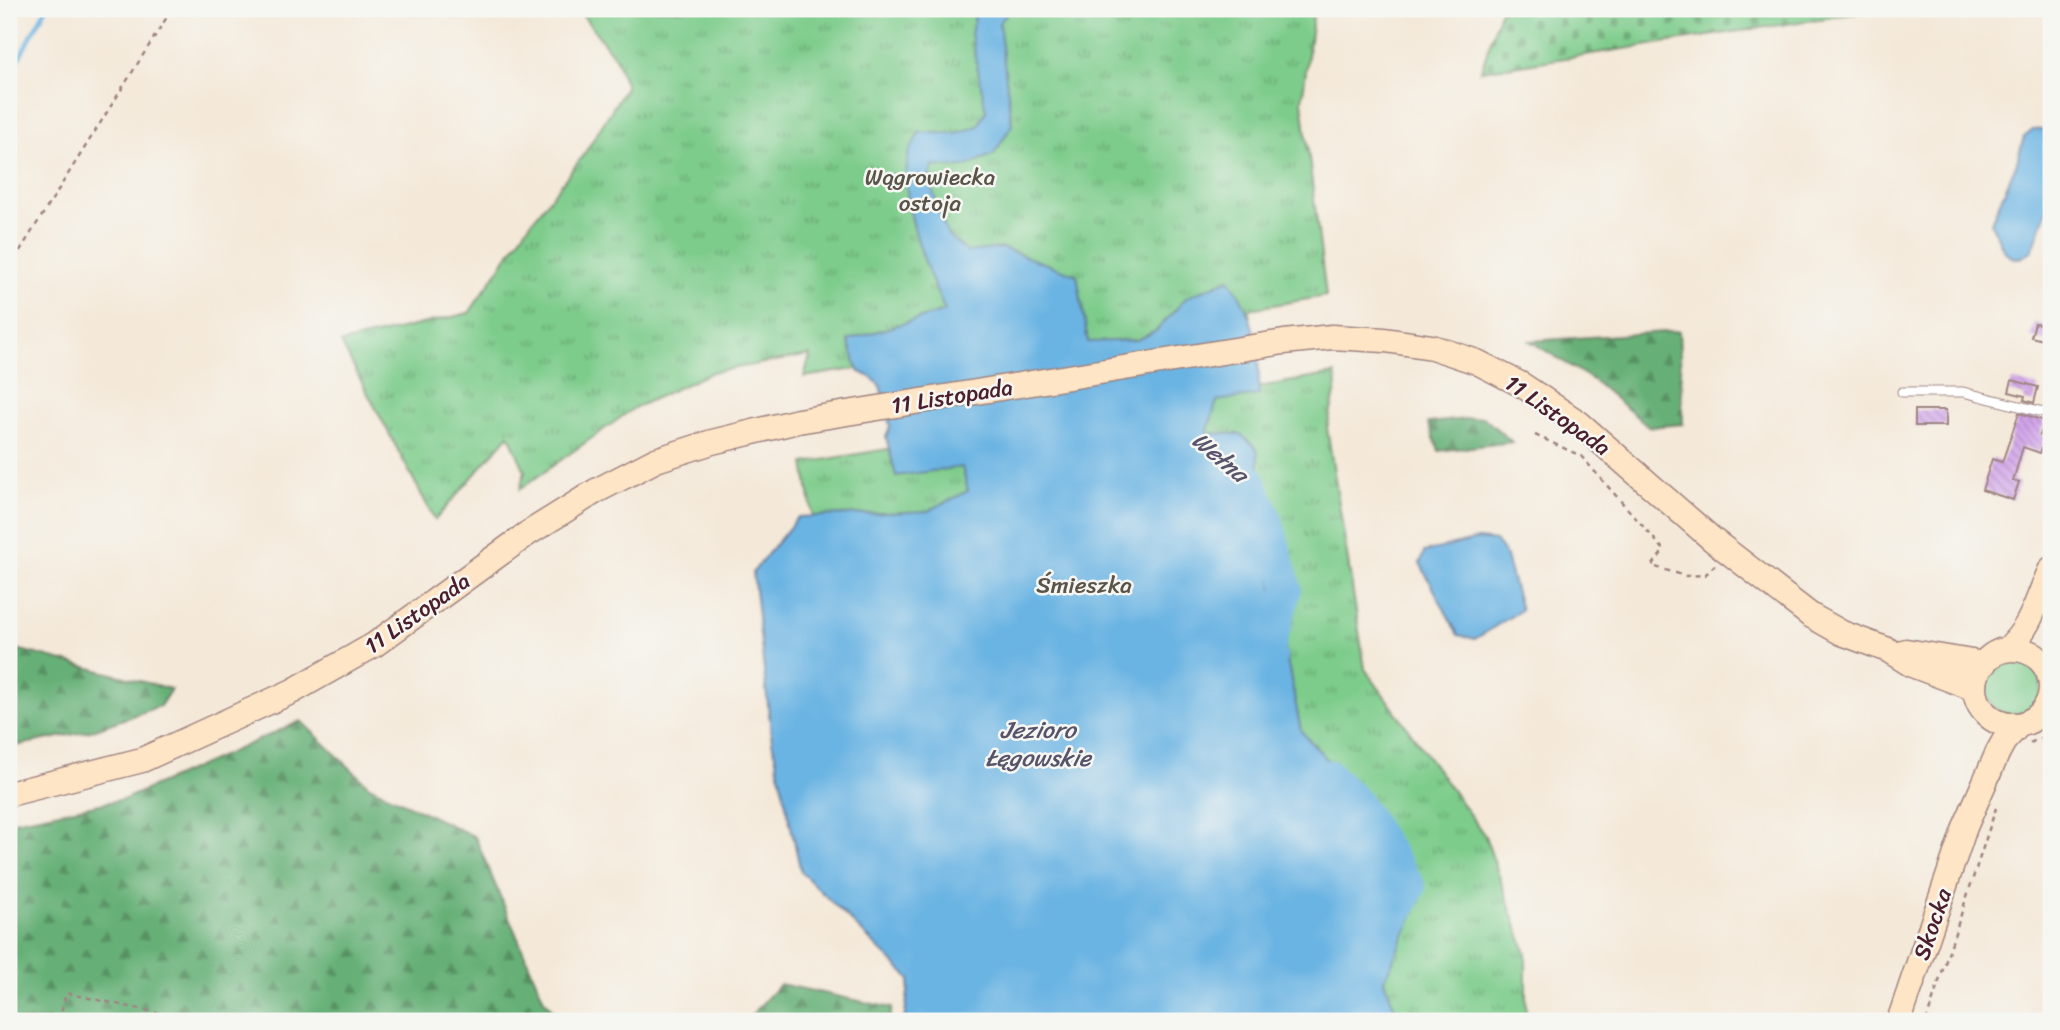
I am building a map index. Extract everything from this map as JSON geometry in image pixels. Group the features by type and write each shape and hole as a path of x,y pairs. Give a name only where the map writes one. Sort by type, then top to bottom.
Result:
{"main road":[{"name":"11 Listopada","path":"9,794 142,760 293,691 374,645 527,534 596,491 656,460 712,442 798,421 1284,342 1332,337 1385,340 1432,347 1477,362 1522,384 1579,424 1728,552 1810,615 1842,633 1888,650 1912,665 1975,689"},
{"path":"2051,569 2022,636 2006,650 1993,655 1977,676 1975,689 1978,702 1985,713 1995,721 2007,725 2037,718 2051,694 2040,636 2051,593"},
{"name":"11 Listopada","path":"1888,650 1984,664"},
{"path":"2006,650 2032,654 2048,676"},
{"name":"Skocka","path":"1965,827 1983,753 1985,713"},
{"name":"Skocka","path":"1899,1021 1965,827 1998,752 2004,741 2037,718"}],"lane":[{"path":"1902,391 1963,392 2051,414"}],"path":[{"path":"9,268 172,9"},
{"path":"1535,435 1581,456 1600,476 1664,550 1652,566 1686,576 1705,575 1728,552"},
{"path":"1926,1021 1998,802"},
{"path":"59,1021 66,993 195,1021"}],"green space":[{"path":"578,9 1314,9 1302,101 1326,296 1249,309 1259,387 1335,374 1337,385 1327,428 1365,669 1485,836 1526,953 1526,1021 1386,1021 882,943 804,463 894,448 880,365 804,377 810,355 712,372 634,408 520,489 525,471 509,435 435,520 341,343 469,313 526,229 583,156 626,87 616,59"},
{"path":"1501,9 1884,9 1481,71"},
{"path":"1679,331 1683,424 1649,427 1593,380 1530,341"},
{"path":"1483,417 1512,442 1439,451 1428,423"},
{"path":"9,647 171,689 160,706 90,731 9,747"},
{"path":"2013,659 2028,664 2036,672 2041,687 2036,702 2028,710 2013,715 1998,710 1990,702 1985,687 1990,672 1998,664"},
{"path":"301,721 369,786 475,837 544,1000 562,1021 9,1021 9,822 125,799"},
{"path":"780,984 892,1008 889,1021 746,1021"}],"water":[{"name":"Jezioro Łęgowskie","path":"976,9 1011,9 999,23 1012,125 994,154 964,167 933,166 929,179 947,234 967,252 1002,248 1077,275 1088,342 1137,340 1156,331 1187,297 1229,279 1251,320 1259,363 1259,395 1217,401 1207,433 1241,434 1257,449 1269,567 1301,731 1336,769 1419,901 1384,981 1400,1021 904,1021 910,979 801,872 772,741 753,572 798,517 928,511 968,491 962,467 896,476 886,437 890,426 880,385 858,371 848,340 945,311 916,235 907,194 906,175 911,147 920,132 956,134 978,126 986,111 971,34"},
{"path":"2051,129 2051,197 2033,249 2017,258 2006,252 1991,222 2016,165 2024,137 2033,130"},
{"path":"1478,539 1495,541 1505,554 1521,610 1475,639 1458,635 1420,563 1424,552"}],"building":[{"path":"2035,323 2051,327 2051,342 2031,337"},
{"path":"2012,380 2038,387 2034,403 2024,400 2025,396 2009,392"},
{"path":"1915,410 1946,410 1946,426 1915,426"},
{"path":"2019,413 2045,421 2040,435 2046,436 2040,453 2023,447 2013,481 2019,482 2013,500 1982,490 1992,459 2002,462"}],"waterway":[{"path":"9,76 46,9"},
{"name":"Wełna","path":"1246,475 1251,479 1269,521 1288,589 1271,649 1273,657"},
{"name":"Wełna","path":"1329,774 1358,802 1412,887 1394,922"}],"park label":[{"name":"Wągrowiecka ostoja","path":"930,190"},
{"name":"Śmieszka","path":"1084,585"}]}
